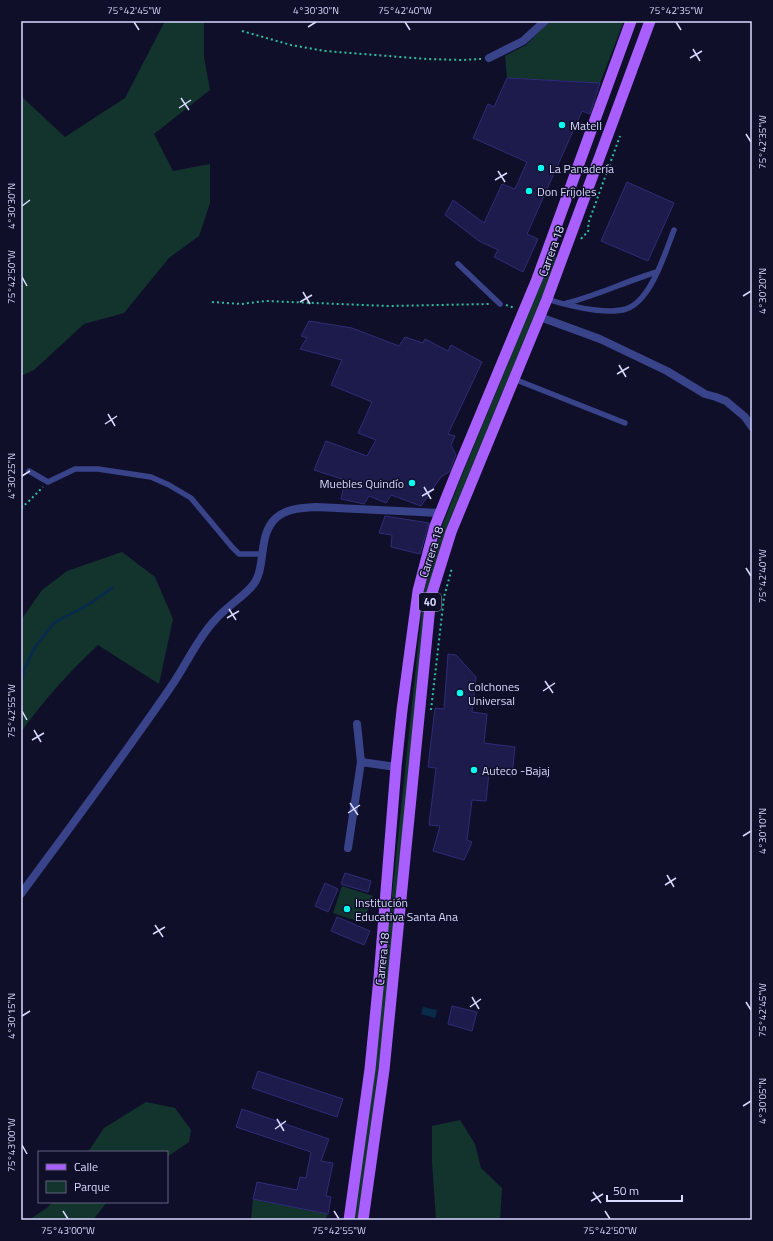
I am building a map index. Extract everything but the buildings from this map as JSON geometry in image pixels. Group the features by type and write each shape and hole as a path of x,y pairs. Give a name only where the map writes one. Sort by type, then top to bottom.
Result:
{"main road":[{"name":"Carrera 18","path":"349,1220 370,1069 396,767 418,590 440,513 456,471 540,271 631,21"},
{"name":"Carrera 18","path":"363,1220 384,1070 431,596 451,532 540,317 650,21"}],"street":[{"path":"489,58 523,41 545,21"},
{"path":"540,317 600,339 667,371 699,391 726,402 746,417 752,426"},
{"path":"21,894 172,687 200,639 215,620 253,585 260,572 262,554 268,530 276,518 289,511 301,508 316,507 440,513"},
{"path":"348,848 361,762 356,724"},
{"path":"361,762 396,767"}],"lane":[{"path":"547,299 582,308 600,310 626,309 635,304 650,288 674,230"},
{"path":"458,264 500,304"},
{"path":"565,304 589,298 633,279 657,272"},
{"path":"514,379 625,423"},
{"path":"29,471 48,482 75,469 98,469 151,477 170,485 191,498 239,554 262,554"}],"path":[{"path":"242,31 291,45 325,51 426,59 462,60 489,58"},
{"path":"212,302 241,304 266,301 388,306 500,304 512,306 524,311"},
{"path":"21,508 48,482"}],"green space":[{"path":"165,21 204,21 204,57 210,90 154,134 173,171 210,164 210,203 199,236 169,258 124,313 84,324 34,370 21,376 21,96 65,137 125,98"},
{"path":"550,21 624,21 600,83 507,78 505,56 526,45"},
{"path":"551,255 558,258 446,530 427,594 383,1033 358,1220 354,1220 384,971 424,590 441,529"},
{"path":"122,552 155,577 173,619 159,684 98,645 58,686 21,732 21,620 42,590 67,571"},
{"path":"342,886 373,896 363,923 333,913"},
{"path":"146,1102 175,1108 191,1130 189,1142 168,1156 168,1151 89,1151 104,1128"},
{"path":"460,1120 475,1144 481,1168 502,1188 500,1220 436,1220 432,1162 432,1126"},
{"path":"253,1199 328,1214 325,1220 251,1220"},
{"path":"51,1203 106,1203 93,1220 29,1220 48,1207"}],"water":[{"path":"423,1007 437,1010 435,1018 421,1014"}],"waterway":[{"path":"21,681 24,670 35,647 54,623 91,603 112,588"}],"place":[{"name":"Matell","path":"562,125"},
{"name":"La Panadería","path":"541,168"},
{"name":"Don Fríjoles","path":"529,191"},
{"name":"Muebles Quindío","path":"412,483"},
{"name":"Colchones Universal","path":"460,693"},
{"name":"Auteco -Bajaj","path":"474,770"},
{"name":"Institución Educativa Santa Ana","path":"347,909"}]}
